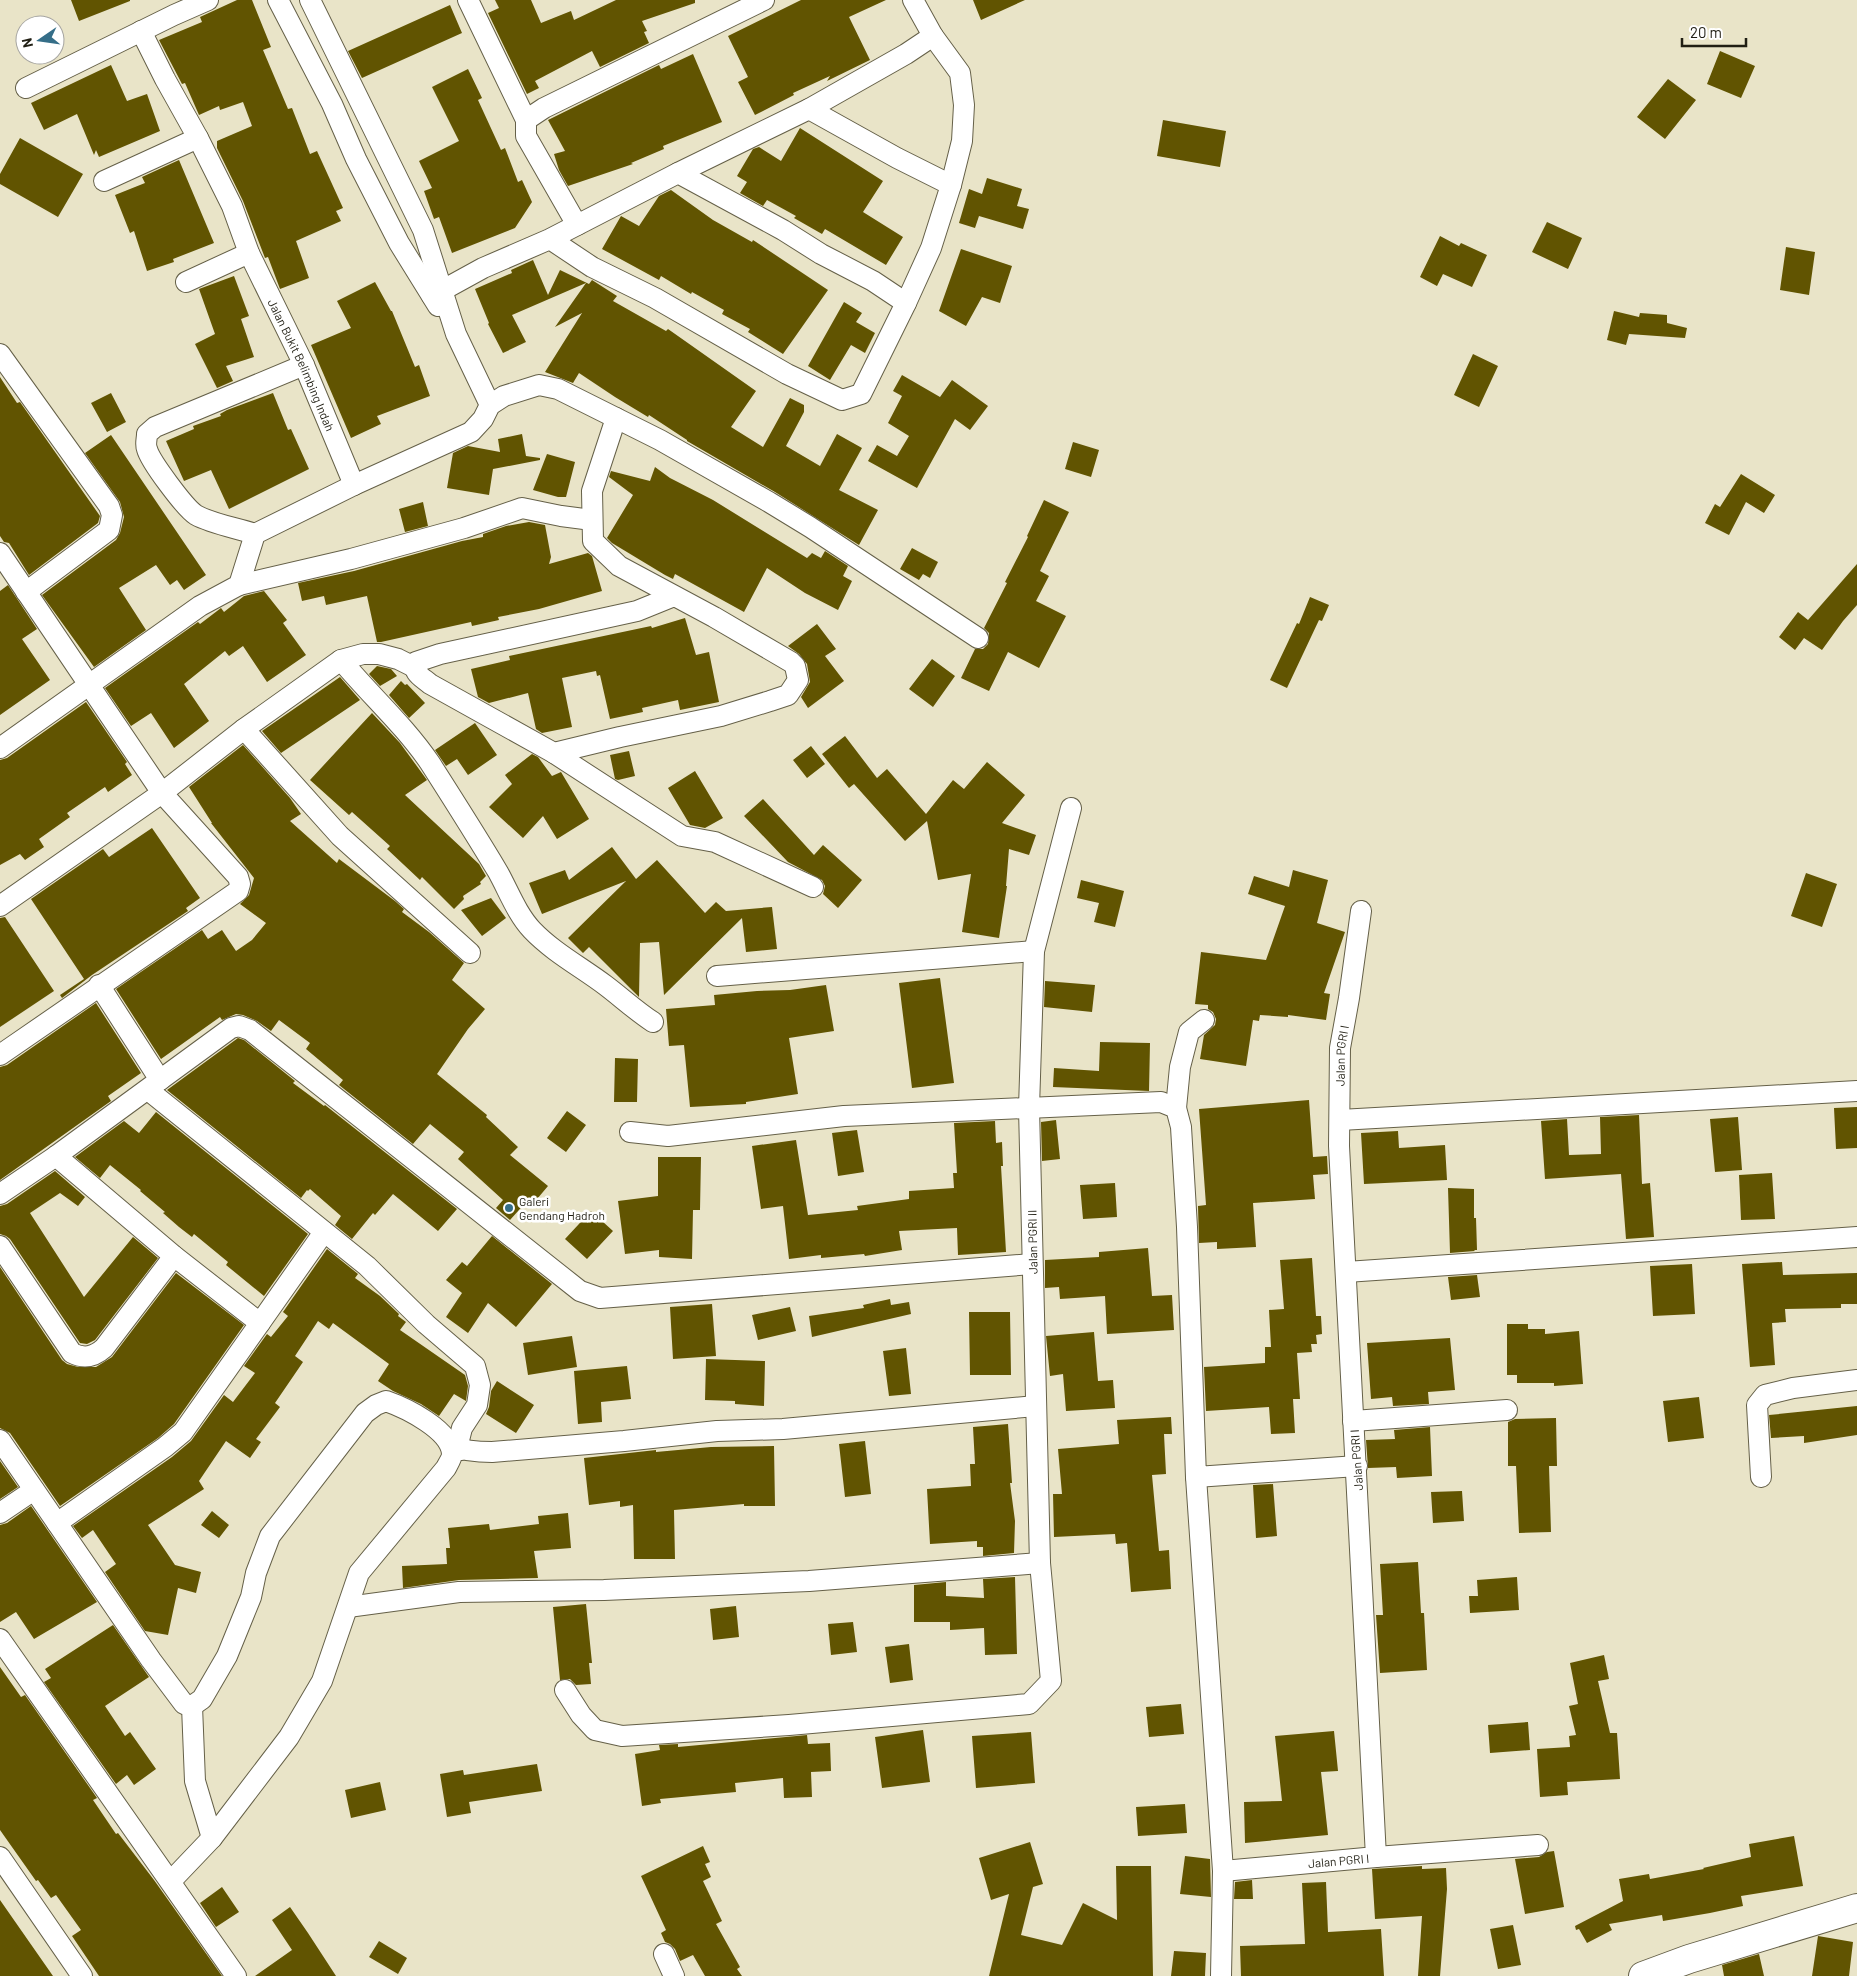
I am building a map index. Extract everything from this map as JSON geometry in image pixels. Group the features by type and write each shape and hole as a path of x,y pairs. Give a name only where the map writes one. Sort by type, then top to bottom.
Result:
{"street":[{"path":"26,88 208,0"},
{"path":"278,0 324,88 356,159 399,243 437,294 490,405"},
{"path":"310,0 423,230 437,294"},
{"path":"468,0 526,120 526,136 577,225"},
{"path":"526,120 544,108 764,0"},
{"path":"550,238 592,267 655,298 788,374 842,400 861,394 931,248 951,185 962,141 964,105 960,73 933,36 913,0"},
{"name":"Jalan Bukit Belimbing Indah","path":"141,31 164,79 198,138 232,206 249,253 304,364 354,485"},
{"path":"437,294 483,268 577,225 809,109 906,54 933,36"},
{"path":"809,109 896,158 951,185"},
{"path":"104,181 198,138"},
{"path":"678,173 775,226 821,254 873,280 906,303"},
{"path":"186,282 249,253"},
{"path":"0,354 109,506 112,515 109,530 26,592"},
{"path":"304,364 154,427 147,434 146,447 150,458 185,506 195,514 255,534 354,485 471,432 483,419 490,405 504,396 539,385 558,389 660,440 810,527 978,638"},
{"path":"554,753 721,716 788,695 798,680 798,673 791,662 619,566 592,541 592,491 616,418"},
{"path":"0,748 200,606 239,585 351,559 464,528 522,508 592,520"},
{"path":"239,585 255,534"},
{"path":"0,553 162,793 238,877 240,884 238,891 0,1055"},
{"path":"414,668 416,662 440,654 637,611 674,596"},
{"path":"0,906 162,793 244,729 341,660 364,654 379,654 398,659 414,668 415,672 430,684 554,753 682,836 715,842 813,887"},
{"path":"341,660 363,686 388,710 428,760 508,890 517,910 532,930 544,942 604,984 634,1010 653,1022"},
{"path":"244,729 340,836 470,953"},
{"name":"Jalan PGRI II","path":"565,1690 581,1715 595,1730 622,1736 789,1725 1029,1704 1051,1681 1040,1563 1029,1108 1034,951 1071,808"},
{"name":"Jalan PGRI I","path":"1223,1871 1376,1857 1339,1146 1340,1048 1361,911"},
{"path":"717,976 1034,951"},
{"path":"99,985 154,1085 324,1232 367,1266 426,1324 475,1366 480,1385 477,1405 462,1428 456,1448 446,1468 384,1540 359,1573 322,1681 289,1737 212,1838 171,1881"},
{"path":"1204,1020 1189,1032 1180,1067 1176,1108 1181,1127 1187,1227 1196,1477 1223,1871 1221,1976"},
{"path":"0,1194 56,1156 231,1028 239,1026 243,1027 580,1292 600,1298 1032,1264"},
{"path":"1340,1120 1857,1091"},
{"path":"630,1132 668,1136 844,1116 1161,1102 1176,1108"},
{"path":"56,1156 174,1256 260,1323"},
{"path":"57,1522 165,1447 183,1432 324,1232"},
{"path":"1346,1272 1857,1237"},
{"path":"0,1246 72,1353 77,1356 88,1357 97,1354 104,1348 174,1256"},
{"path":"1761,1477 1757,1405 1765,1395 1793,1388 1857,1380"},
{"path":"0,1440 150,1660 184,1704 192,1706 202,1699 207,1692 227,1656 251,1597 256,1573 270,1536 365,1413 376,1404 386,1401 403,1407 442,1433 456,1448 479,1452 624,1441 717,1431 783,1429 1036,1406"},
{"path":"1353,1420 1507,1410"},
{"path":"1196,1477 1357,1466"},
{"path":"0,1513 34,1490"},
{"path":"348,1608 459,1592 604,1590 799,1582 1040,1563"},
{"path":"0,1639 236,1976"},
{"path":"192,1706 195,1781 212,1838"},
{"path":"1376,1857 1538,1845"},
{"path":"0,1857 82,1976"},
{"path":"1643,1976 1689,1959 1857,1908"},
{"path":"664,1954 674,1976"}],"building":[{"path":"71,0 130,0 130,1 79,21"},
{"path":"237,0 252,0 271,47 263,50 288,109 292,108 310,154 317,151 343,208 336,211 341,221 296,241 309,278 280,289 268,257 265,258 243,201 217,148 217,141 252,126 243,102 220,110 219,106 199,115 185,83 182,84 159,40 202,22 200,17"},
{"path":"495,0 531,0 541,23 571,11 574,20 616,0 695,0 695,3 642,21 647,31 644,32 649,43 600,67 592,51 535,81 539,88 527,94 488,13 499,8"},
{"path":"801,0 886,0 849,17 870,60 827,81 830,76 793,93 794,95 755,115 738,82 748,77 728,36"},
{"path":"973,0 1025,0 981,20"},
{"path":"450,5 462,33 362,78 348,51"},
{"path":"1720,51 1755,66 1741,98 1707,84"},
{"path":"693,54 722,122 663,146 664,149 631,163 633,164 568,186 559,170 554,154 565,151 548,120 659,65 661,69"},
{"path":"111,65 127,101 147,94 160,131 99,157 96,150 94,155 77,114 44,130 31,103"},
{"path":"468,69 482,98 478,100 501,150 505,148 518,182 522,180 532,202 515,228 452,253 439,217 434,219 424,191 432,188 419,161 459,141 432,87"},
{"path":"1668,79 1696,100 1665,139 1637,117"},
{"path":"1163,120 1226,131 1220,167 1157,156"},
{"path":"800,128 883,181 863,212 903,237 886,265 825,229 822,234 794,218 796,216 767,200 763,206 740,193 747,182 737,176 753,149 759,147 781,161"},
{"path":"20,138 83,174 58,217 0,184 0,174"},
{"path":"179,160 214,243 173,259 174,262 147,271 134,231 130,233 115,195 145,183 142,177"},
{"path":"987,178 1022,189 1017,206 1029,209 1023,229 979,216 975,228 959,223 969,189 982,194"},
{"path":"671,190 713,220 752,242 753,240 828,290 783,354 748,332 750,329 722,314 724,310 692,292 691,294 661,276 659,280 602,249 621,216 639,226 659,196"},
{"path":"1547,222 1582,238 1568,269 1532,252"},
{"path":"1440,236 1459,246 1461,243 1487,255 1472,287 1443,274 1437,286 1420,277"},
{"path":"1786,247 1815,252 1809,295 1780,290"},
{"path":"961,249 1012,266 1000,303 982,297 966,326 939,311"},
{"path":"533,260 548,295 560,270 589,284 592,280 617,296 613,301 666,331 668,329 756,391 731,427 763,447 790,398 804,405 804,412 786,446 820,466 837,434 862,448 839,490 878,510 859,545 775,492 687,441 649,415 648,417 615,397 579,373 573,383 545,372 582,313 555,327 586,283 512,315 526,342 503,353 488,324 475,289 512,273 511,270"},
{"path":"234,276 249,316 241,319 254,357 226,366 233,381 217,388 195,344 215,334 199,289"},
{"path":"375,282 392,311 415,367 419,365 430,396 377,416 381,424 351,438 311,345 351,328 337,301"},
{"path":"844,302 862,313 856,322 875,333 865,353 851,345 830,380 808,366"},
{"path":"1614,311 1639,317 1640,313 1667,315 1667,323 1687,328 1685,338 1629,334 1626,345 1607,340"},
{"path":"1473,354 1498,366 1479,407 1454,395"},
{"path":"902,375 940,397 952,380 988,406 970,430 955,419 917,488 868,461 877,445 897,456 909,436 888,423 902,396 893,391"},
{"path":"0,377 17,403 20,402 100,516 98,523 29,575 9,543 4,542 0,536"},
{"path":"111,393 126,422 107,432 91,403"},
{"path":"273,393 288,430 291,429 309,469 229,509 211,470 184,481 166,441 194,429 193,426 221,416 220,414 227,410"},
{"path":"522,434 526,456 540,458 540,460 493,469 489,495 447,488 453,453 468,446 500,452 498,439"},
{"path":"111,435 206,575 184,590 177,580 170,585 156,565 119,588 146,630 94,667 42,595 116,540 120,533 124,517 120,502 85,453"},
{"path":"1073,442 1099,450 1091,477 1065,469"},
{"path":"547,454 575,462 566,497 558,497 533,490"},
{"path":"655,467 670,478 713,500 807,558 812,553 821,558 825,551 848,566 843,576 852,581 838,610 805,593 767,568 744,612 675,574 673,579 665,575 612,543 607,538 633,495 609,477 611,471 650,481"},
{"path":"1741,474 1775,495 1764,513 1746,502 1729,535 1705,523 1715,504 1720,507"},
{"path":"1044,500 1069,512 1040,571 1049,576 1036,601 1066,616 1039,668 1008,652 989,691 961,678 975,649 983,649 988,644 989,633 984,628 1007,583 1005,582"},
{"path":"423,502 428,526 405,532 399,509"},
{"path":"529,522 545,525 551,557 549,564 588,553 592,556 602,591 539,609 498,617 499,620 472,626 471,622 381,642 377,642 367,596 326,605 324,596 302,601 298,583 354,571 483,537 483,534 506,526"},
{"path":"912,548 938,562 930,578 923,574 919,580 900,569"},
{"path":"1857,564 1857,605 1822,650 1804,638 1795,650 1779,637 1798,612 1808,620"},
{"path":"8,585 37,629 22,639 50,680 0,715 0,591"},
{"path":"264,591 287,620 283,623 306,655 267,682 243,646 229,656 225,651 184,684 209,721 174,748 151,713 131,726 105,688 198,622 200,624 221,608 224,612 244,596"},
{"path":"1310,597 1329,605 1322,621 1319,620 1287,688 1270,680 1297,623 1299,624"},
{"path":"685,618 696,655 709,652 719,702 680,710 678,700 642,708 643,712 610,719 600,675 597,676 596,671 562,678 572,727 542,733 536,729 528,693 489,703 478,697 471,669 510,660 509,656 651,626 652,628"},
{"path":"817,624 836,649 825,656 844,681 808,708 801,697 810,682 807,664 799,654 788,646"},
{"path":"932,659 955,676 933,707 909,689"},
{"path":"377,666 391,669 397,676 380,686 369,674"},
{"path":"340,677 360,700 281,753 262,731"},
{"path":"401,681 405,685 407,684 425,703 409,718 389,695"},
{"path":"86,702 127,762 125,764 132,775 108,792 105,787 67,813 70,817 39,839 44,847 25,860 20,854 0,865 0,760 7,758"},
{"path":"372,713 400,743 427,780 405,795 479,864 486,876 480,882 481,884 463,896 464,899 454,909 422,877 420,880 387,849 390,846 352,812 349,815 310,780"},
{"path":"475,723 497,755 468,775 457,759 446,766 435,750"},
{"path":"845,736 877,778 887,769 926,814 953,780 964,789 987,762 1025,795 1002,823 1036,835 1029,855 1009,849 1007,886 999,938 962,932 971,874 938,880 927,821 905,841 854,784 849,788 822,754"},
{"path":"243,745 290,798 301,814 290,821 337,863 339,859 395,901 404,909 402,912 429,932 464,963 452,980 485,1009 468,1029 437,1074 487,1115 486,1117 518,1147 510,1155 548,1186 532,1205 527,1201 510,1220 496,1208 503,1200 458,1159 464,1152 430,1124 413,1144 339,1085 343,1080 306,1049 310,1043 279,1020 271,1031 257,1021 243,1015 236,1014 222,1020 220,1017 161,1059 116,989 202,930 208,939 222,930 236,951 252,940 266,923 240,904 249,895 254,878 211,823 189,787"},
{"path":"811,746 825,764 807,778 793,760"},
{"path":"629,751 635,776 615,779 610,755"},
{"path":"532,754 538,757 552,776 561,772 589,819 557,839 543,816 523,838 489,807 512,784 505,775"},
{"path":"695,771 723,818 705,828 690,825 668,788"},
{"path":"763,799 814,855 823,845 862,880 838,908 823,894 825,886 822,880 788,862 744,816"},
{"path":"152,828 200,898 186,908 188,911 92,975 62,998 60,995 84,979 31,899 103,849 109,857"},
{"path":"612,847 636,879 657,860 705,913 716,902 726,911 772,907 777,949 746,952 742,918 664,995 659,942 640,943 639,997 589,947 583,953 568,938 626,881 542,914 529,883 565,870 569,880"},
{"path":"1293,870 1328,880 1317,923 1345,932 1324,993 1330,994 1326,1020 1288,1015 1288,1017 1260,1015 1259,1021 1253,1020 1246,1066 1200,1059 1204,1035 1215,1025 1216,1019 1213,1012 1208,1009 1208,1005 1195,1004 1201,952 1266,960 1285,906 1248,894 1254,876 1289,887"},
{"path":"1806,873 1837,884 1822,927 1791,916"},
{"path":"1081,880 1124,891 1115,927 1094,922 1099,903 1077,898"},
{"path":"491,898 506,918 482,936 461,910"},
{"path":"5,917 54,991 0,1027 0,918"},
{"path":"940,978 954,1083 912,1088 899,983"},
{"path":"1045,981 1095,985 1092,1012 1044,1007"},
{"path":"826,985 834,1031 789,1038 798,1094 746,1102 746,1104 690,1107 684,1045 669,1046 666,1009 715,1005 714,995 790,990"},
{"path":"96,1003 141,1073 108,1096 111,1101 0,1180 0,1067 7,1065"},
{"path":"238,1038 244,1040 295,1081 293,1083 325,1105 457,1209 438,1231 393,1194 375,1215 373,1213 352,1239 335,1225 341,1216 310,1189 301,1198 167,1090"},
{"path":"1100,1042 1150,1043 1149,1091 1053,1087 1054,1068 1099,1071"},
{"path":"615,1058 638,1059 637,1102 614,1102"},
{"path":"1309,1100 1313,1157 1327,1156 1328,1174 1313,1175 1315,1199 1253,1203 1256,1247 1217,1249 1217,1242 1199,1243 1198,1206 1206,1205 1199,1109"},
{"path":"1857,1107 1857,1148 1836,1149 1834,1108"},
{"path":"567,1111 586,1125 566,1152 547,1138"},
{"path":"156,1112 308,1234 264,1296 226,1265 228,1262 194,1234 192,1237 179,1227 141,1190 110,1165 100,1178 75,1157 124,1121 139,1133"},
{"path":"1639,1115 1642,1184 1650,1183 1654,1237 1626,1239 1621,1174 1545,1179 1541,1121 1567,1119 1569,1155 1601,1154 1600,1117"},
{"path":"1738,1117 1742,1170 1715,1172 1710,1119"},
{"path":"1056,1120 1060,1159 1042,1161 1041,1122"},
{"path":"995,1121 996,1143 1002,1142 1003,1166 1001,1166 1006,1252 958,1255 957,1228 899,1231 902,1250 865,1256 864,1254 821,1258 821,1255 789,1259 783,1206 761,1209 752,1146 796,1140 808,1215 858,1210 857,1206 909,1199 909,1191 954,1188 953,1173 957,1173 954,1123"},
{"path":"857,1130 864,1172 838,1176 832,1133"},
{"path":"1398,1131 1399,1148 1445,1145 1447,1180 1364,1184 1361,1133"},
{"path":"658,1157 701,1157 700,1210 693,1210 692,1259 659,1257 659,1250 625,1254 618,1201 658,1196"},
{"path":"55,1171 85,1197 78,1206 60,1193 30,1213 84,1297 133,1237 158,1258 95,1340 87,1344 80,1343 10,1239 0,1234 0,1206 7,1204"},
{"path":"1772,1173 1775,1219 1741,1220 1739,1175"},
{"path":"1115,1183 1117,1217 1083,1219 1080,1185"},
{"path":"1448,1188 1474,1189 1477,1250 1475,1251 1450,1253"},
{"path":"591,1211 613,1231 587,1259 565,1239"},
{"path":"492,1236 552,1284 516,1327 488,1303 468,1333 446,1317 462,1293 446,1280 462,1262 467,1266"},
{"path":"1148,1248 1152,1296 1172,1295 1174,1330 1107,1334 1105,1296 1060,1299 1059,1287 1045,1288 1045,1260 1099,1257 1099,1252"},
{"path":"327,1249 358,1274 355,1278 380,1296 399,1314 398,1316 406,1322 400,1330 465,1375 468,1386 466,1401 454,1394 439,1416 378,1381 389,1364 333,1323 329,1329 318,1321 295,1356 303,1362 275,1403 280,1407 256,1439 261,1442 250,1458 226,1441 199,1481 204,1489 148,1525 175,1565 201,1572 196,1593 178,1588 168,1635 145,1631 105,1572 116,1564 93,1530 82,1538 73,1526 172,1457 191,1441 224,1395 233,1402 255,1373 244,1366 267,1334 271,1337 288,1316 283,1312"},
{"path":"1312,1258 1316,1316 1321,1316 1322,1334 1316,1335 1317,1344 1311,1344 1312,1352 1297,1353 1300,1399 1293,1399 1295,1433 1271,1434 1269,1407 1206,1411 1204,1367 1265,1363 1265,1347 1271,1347 1269,1310 1284,1309 1280,1260"},
{"path":"1782,1262 1783,1275 1857,1273 1857,1304 1841,1304 1841,1308 1785,1309 1786,1322 1772,1323 1775,1365 1750,1367 1742,1264"},
{"path":"1692,1264 1695,1314 1653,1316 1650,1266"},
{"path":"0,1267 62,1360 67,1364 78,1367 96,1367 112,1357 176,1273 244,1325 174,1424 158,1438 60,1506 10,1433 0,1428"},
{"path":"1477,1275 1480,1297 1451,1300 1448,1277"},
{"path":"890,1299 891,1305 909,1302 911,1314 812,1337 809,1316 864,1308 863,1305"},
{"path":"712,1304 716,1356 673,1359 670,1307"},
{"path":"790,1307 796,1331 758,1340 752,1315"},
{"path":"969,1312 1010,1312 1011,1375 970,1375"},
{"path":"1507,1324 1528,1324 1528,1329 1545,1329 1545,1334 1579,1331 1583,1384 1554,1386 1554,1383 1517,1383 1517,1375 1507,1375"},
{"path":"1094,1332 1098,1381 1113,1380 1115,1408 1066,1411 1063,1374 1050,1376 1046,1336"},
{"path":"572,1336 577,1367 528,1375 523,1343"},
{"path":"1450,1338 1455,1390 1428,1392 1429,1404 1393,1406 1392,1397 1371,1399 1367,1343"},
{"path":"906,1348 911,1394 889,1396 883,1351"},
{"path":"706,1359 765,1361 764,1406 735,1404 735,1401 705,1400"},
{"path":"627,1366 631,1399 601,1402 602,1422 578,1424 574,1371"},
{"path":"497,1381 534,1405 516,1433 486,1414 491,1391"},
{"path":"1699,1397 1704,1438 1668,1442 1663,1401"},
{"path":"1857,1406 1857,1435 1804,1443 1804,1436 1771,1438 1769,1415"},
{"path":"1171,1417 1172,1434 1164,1434 1166,1474 1152,1475 1159,1551 1169,1550 1171,1589 1131,1592 1127,1543 1116,1544 1115,1534 1054,1537 1053,1494 1062,1494 1058,1449 1119,1444 1117,1420"},
{"path":"1556,1418 1557,1466 1549,1466 1551,1532 1519,1533 1516,1466 1508,1466 1508,1422 1515,1419"},
{"path":"1008,1424 1012,1483 1010,1483 1015,1521 1014,1553 983,1556 983,1547 977,1547 977,1541 930,1544 927,1489 971,1486 970,1464 975,1464 973,1427"},
{"path":"1430,1427 1432,1476 1397,1478 1396,1467 1368,1468 1366,1440 1395,1439 1394,1430"},
{"path":"865,1441 871,1494 845,1497 839,1444"},
{"path":"774,1446 775,1506 744,1506 744,1504 674,1510 675,1559 634,1559 633,1505 620,1507 620,1501 589,1505 584,1458 656,1450 656,1452 711,1447"},
{"path":"0,1461 18,1487 0,1499"},
{"path":"1273,1484 1277,1536 1256,1538 1253,1485"},
{"path":"1462,1491 1464,1521 1433,1523 1431,1492"},
{"path":"31,1506 97,1602 34,1639 16,1612 0,1622 0,1525 7,1523"},
{"path":"212,1511 229,1525 219,1538 201,1525"},
{"path":"568,1513 571,1548 534,1551 538,1578 459,1580 403,1588 402,1566 447,1564 446,1548 450,1548 448,1528 489,1524 490,1530 539,1524 538,1516"},
{"path":"1418,1562 1421,1613 1424,1613 1427,1670 1380,1673 1376,1615 1383,1615 1380,1564"},
{"path":"1015,1577 1017,1654 985,1655 984,1628 950,1630 950,1622 914,1622 914,1585 946,1582 946,1596 984,1598 983,1579"},
{"path":"1517,1577 1519,1610 1470,1613 1469,1596 1478,1596 1477,1580"},
{"path":"586,1604 592,1663 589,1663 591,1684 576,1685 570,1679 560,1680 553,1607"},
{"path":"736,1606 739,1637 713,1640 710,1609"},
{"path":"853,1622 857,1652 831,1655 828,1624"},
{"path":"113,1625 149,1677 105,1706 125,1736 130,1732 156,1769 134,1785 127,1775 116,1784 44,1682 51,1678 45,1669"},
{"path":"909,1644 913,1680 890,1683 885,1647"},
{"path":"1604,1655 1609,1679 1598,1681 1610,1733 1617,1733 1620,1779 1567,1782 1568,1795 1540,1797 1537,1749 1570,1747 1569,1736 1576,1735 1569,1706 1578,1704 1570,1663"},
{"path":"0,1667 21,1697 25,1695 97,1798 93,1800 116,1834 118,1833 154,1880 222,1976 99,1976 72,1936 81,1930 56,1895 51,1898 38,1880 36,1881 0,1830"},
{"path":"1181,1704 1184,1734 1149,1737 1146,1707"},
{"path":"1528,1722 1530,1750 1490,1753 1488,1725"},
{"path":"923,1730 930,1782 882,1788 875,1737"},
{"path":"1334,1731 1338,1771 1321,1772 1328,1835 1245,1843 1244,1802 1282,1801 1275,1736"},
{"path":"1031,1732 1035,1783 976,1788 972,1736"},
{"path":"807,1735 808,1744 830,1743 831,1771 811,1772 812,1797 784,1798 783,1778 735,1783 736,1792 660,1799 661,1803 642,1806 635,1754 660,1750 659,1745 678,1744 678,1747"},
{"path":"537,1764 542,1791 469,1802 471,1813 447,1817 440,1774 463,1770 464,1775"},
{"path":"380,1782 386,1810 351,1818 345,1790"},
{"path":"1185,1804 1187,1833 1138,1836 1136,1807"},
{"path":"1794,1836 1803,1886 1741,1896 1743,1906 1710,1913 1663,1921 1662,1915 1609,1924 1612,1930 1587,1943 1579,1929 1576,1930 1575,1926 1623,1901 1619,1879 1649,1874 1650,1879 1704,1869 1751,1857 1749,1844"},
{"path":"1030,1842 1043,1884 1033,1887 1021,1935 1062,1945 1083,1903 1117,1920 1116,1866 1151,1866 1153,1976 989,1976 1009,1894 991,1900 979,1858"},
{"path":"703,1846 710,1862 705,1864 711,1877 703,1881 722,1921 716,1924 740,1967 737,1969 742,1976 705,1976 693,1955 680,1961 675,1949 665,1942 661,1933 666,1930 641,1876"},
{"path":"1554,1851 1564,1907 1525,1914 1515,1859 1539,1857 1547,1852"},
{"path":"1185,1856 1210,1859 1211,1897 1180,1894"},
{"path":"1422,1866 1422,1869 1446,1868 1447,1889 1440,1976 1418,1976 1422,1916 1375,1919 1372,1869"},
{"path":"1252,1880 1253,1899 1234,1899 1235,1882"},
{"path":"1326,1882 1328,1932 1381,1929 1384,1976 1241,1976 1240,1946 1305,1944 1302,1883"},
{"path":"222,1887 239,1912 216,1927 200,1903"},
{"path":"0,1900 53,1976 0,1976"},
{"path":"290,1907 336,1976 255,1976 292,1950 272,1920"},
{"path":"1513,1925 1521,1965 1498,1969 1490,1929"},
{"path":"1818,1936 1853,1942 1849,1976 1812,1976"},
{"path":"379,1941 407,1958 398,1974 369,1957"},
{"path":"1174,1951 1206,1953 1205,1976 1171,1976"},
{"path":"1759,1954 1764,1976 1724,1976 1722,1965"}],"place":[{"name":"Galeri Gendang Hadroh","path":"509,1208"}]}
